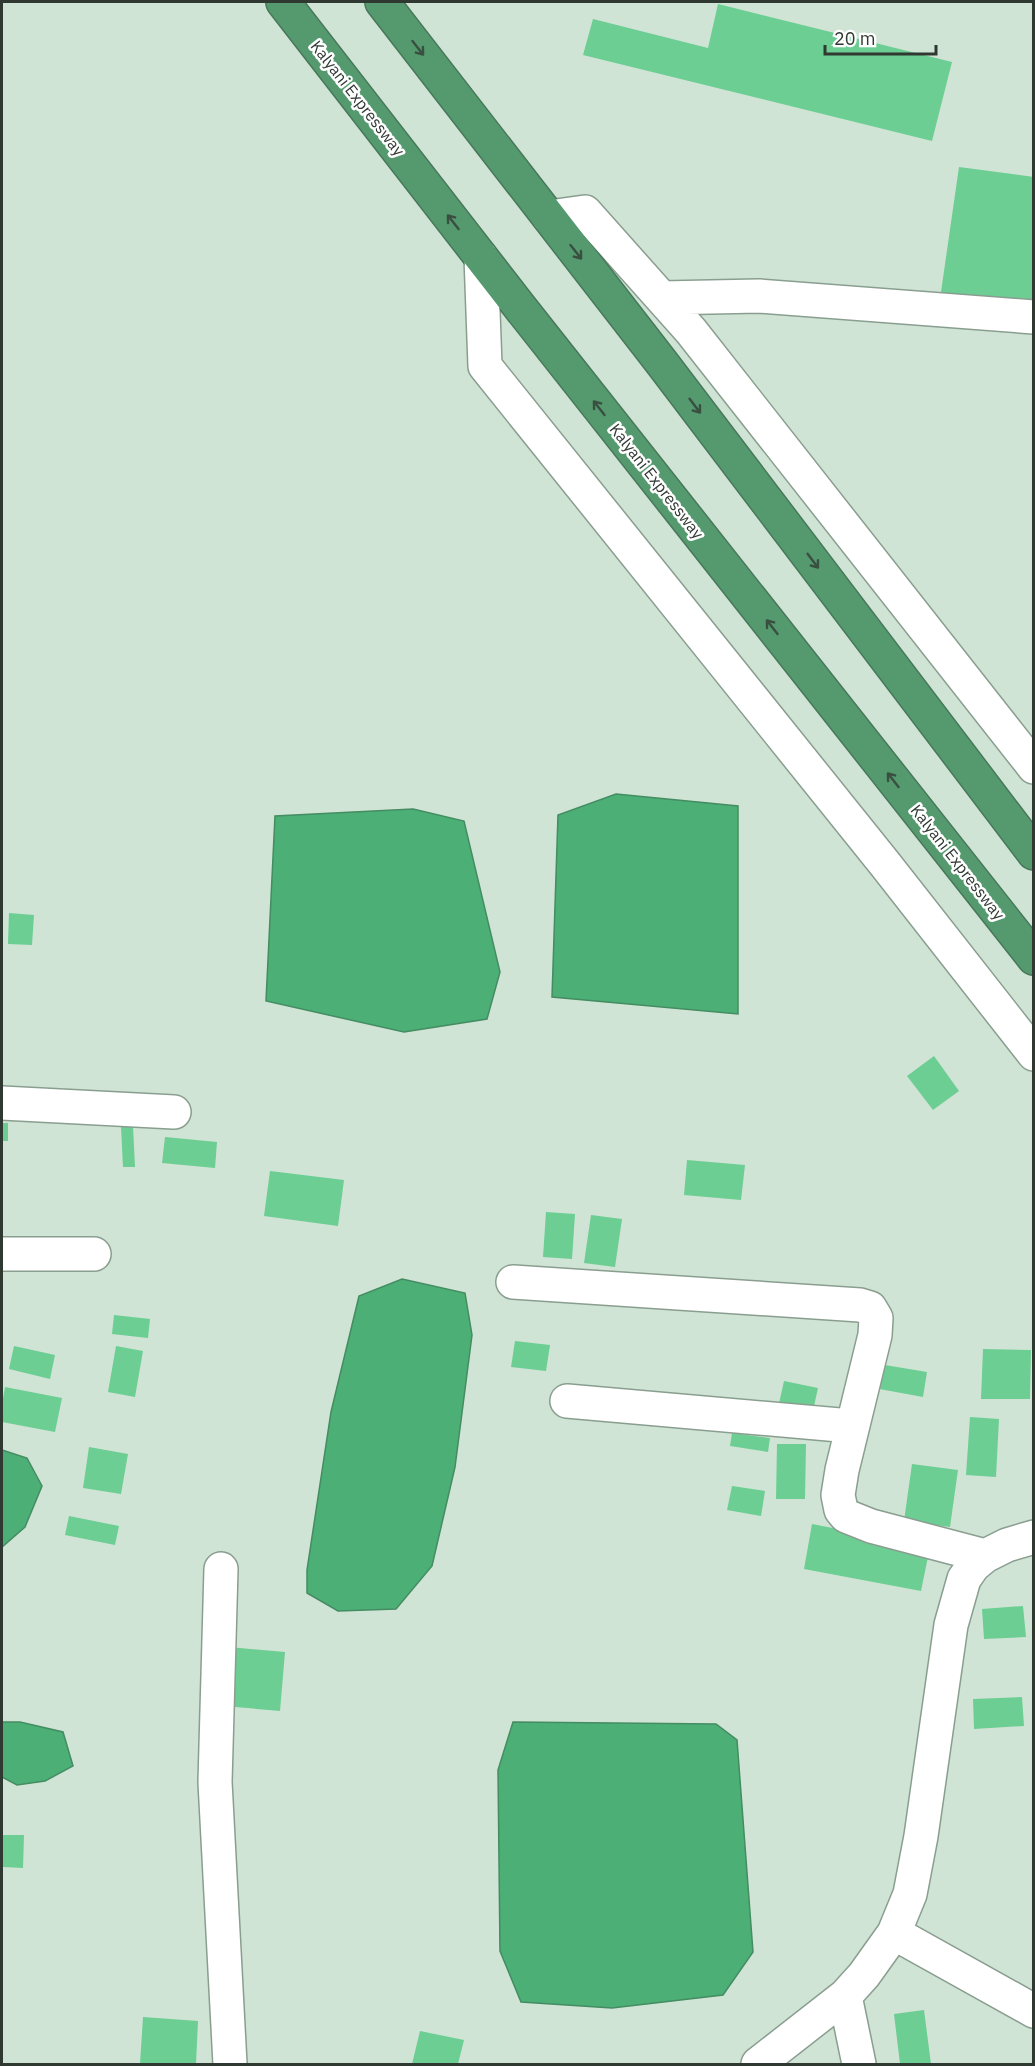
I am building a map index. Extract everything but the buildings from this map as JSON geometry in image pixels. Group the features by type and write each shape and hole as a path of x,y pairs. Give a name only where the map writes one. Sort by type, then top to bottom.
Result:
{"highway":[{"name":"Kalyani Expressway","path":"283,2 481,257 1034,958"},
{"path":"382,2 662,363 1034,853"}],"street":[{"path":"549,217 585,212 662,298 691,331 1034,767"},
{"path":"481,257 485,366 885,864 1034,1054"},
{"path":"662,298 759,296 1034,317"},
{"path":"2,1103 174,1112"},
{"path":"2,1254 94,1254"},
{"path":"513,1282 860,1305 870,1308 876,1318 875,1335 851,1426 837,1495 841,1510 846,1516 871,1526 985,1556"},
{"path":"567,1401 851,1426"},
{"path":"758,2064 845,1996 864,1975 894,1933 904,1912 912,1882 951,1625 964,1578 985,1556 1007,1545 1034,1537"},
{"path":"221,1569 215,1782 230,2064"},
{"path":"894,1933 1034,2011"},
{"path":"845,1996 859,2064"}],"shaded area":[{"path":"616,794 738,806 738,1014 552,997 558,815"},
{"path":"413,809 464,821 500,972 487,1019 404,1032 266,1001 275,816"},
{"path":"402,1279 465,1293 472,1335 455,1467 432,1566 396,1609 338,1611 307,1593 307,1570 331,1412 359,1296"},
{"path":"2,1450 27,1458 42,1486 25,1527 2,1547"},
{"path":"2,1722 20,1722 63,1732 73,1766 45,1781 17,1785 2,1777"},
{"path":"513,1722 716,1724 737,1740 753,1952 723,1995 612,2008 521,2002 500,1951 498,1770"}]}
